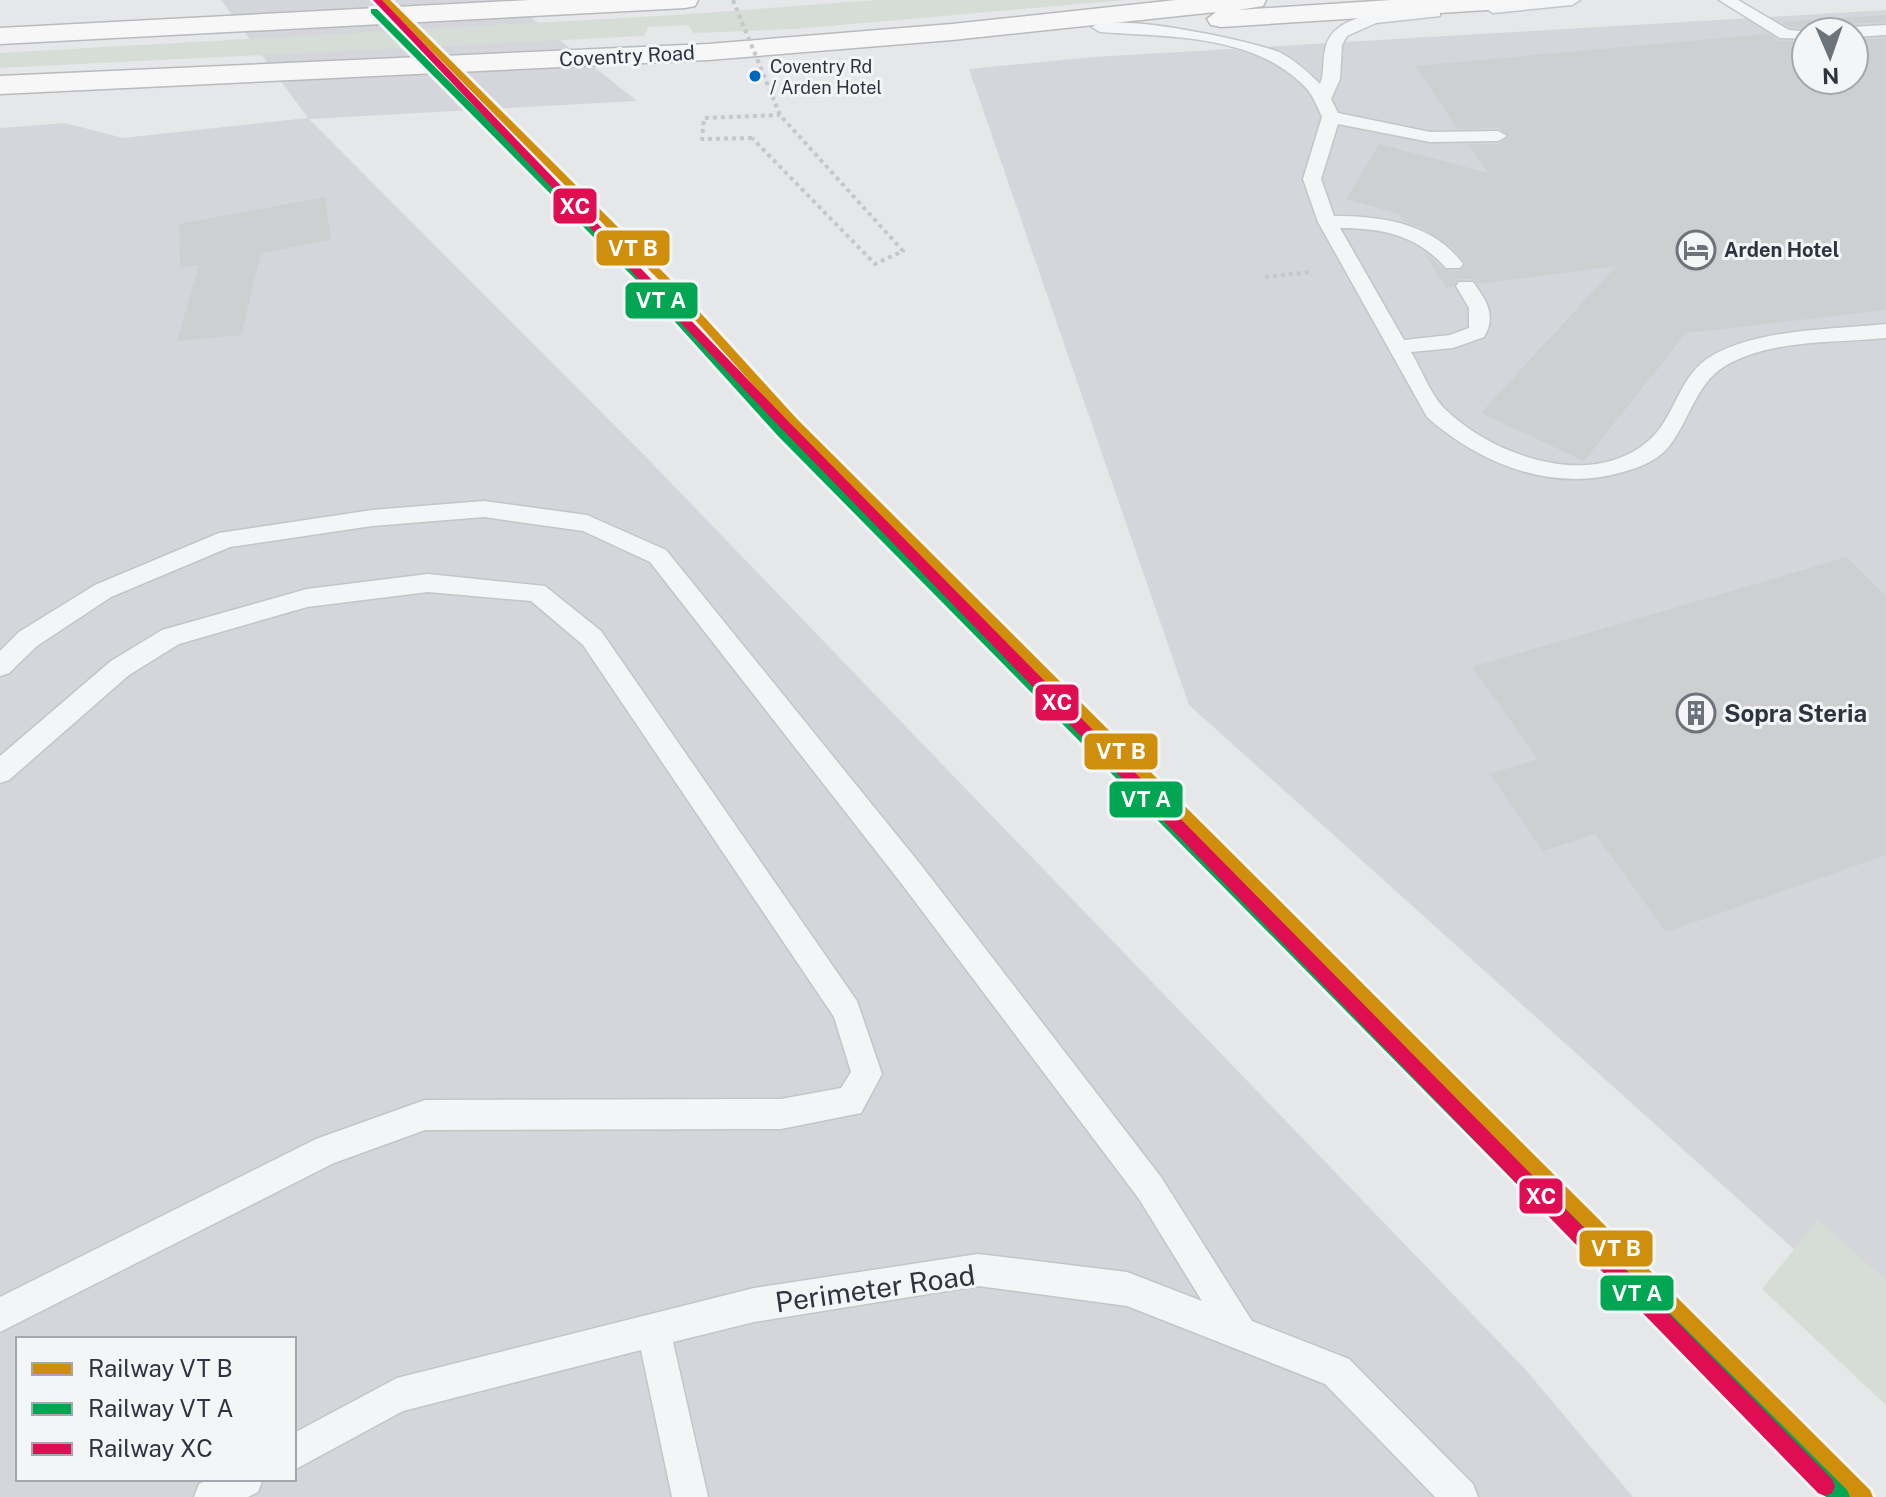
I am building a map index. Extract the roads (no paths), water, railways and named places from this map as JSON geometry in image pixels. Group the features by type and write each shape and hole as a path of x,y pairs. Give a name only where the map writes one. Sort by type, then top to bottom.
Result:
{"highway":[{"path":"0,14 249,0"},
{"path":"0,36 685,0"},
{"name":"Coventry Road","path":"0,85 723,51 952,32 1253,0"},
{"path":"952,32 1100,27 1518,0"}],"lane":[{"path":"1572,0 1366,19 1341,33 1334,45 1331,79 1312,179 1327,222 1427,400 1457,434 1513,461 1552,469 1584,471 1622,466 1645,456 1665,436 1702,374 1732,353 1757,346 1886,331"},
{"path":"1727,0 1790,35"},
{"path":"1100,27 1212,39 1252,48 1292,67 1316,89 1326,108 1430,137 1498,136"},
{"path":"1327,222 1377,223 1402,229 1427,239 1453,264"},
{"path":"1399,347 1453,341 1477,332 1483,321 1481,309 1466,286"},
{"path":"0,666 28,639 103,591 227,539 372,518 484,509 587,523 658,556 911,874 1150,1188 1241,1334"},
{"path":"0,772 120,668 171,637 322,596 428,583 537,592 592,638 847,1011 867,1074 850,1102 781,1114 425,1115 327,1150 0,1315"},
{"path":"0,639 28,639"},
{"name":"Perimeter Road","path":"296,1451 397,1395 754,1305 978,1270 1127,1289 1337,1371 1460,1497"},
{"path":"654,1331 690,1497"},
{"path":"212,1497 241,1481"}],"rail line":[{"name":"XC","path":"377,0 782,422 1825,1486"}],"place":[{"name":"Coventry Rd / Arden Hotel","path":"755,76"},
{"name":"Arden Hotel","path":"1696,250"},
{"name":"Sopra Steria","path":"1696,713"}]}
